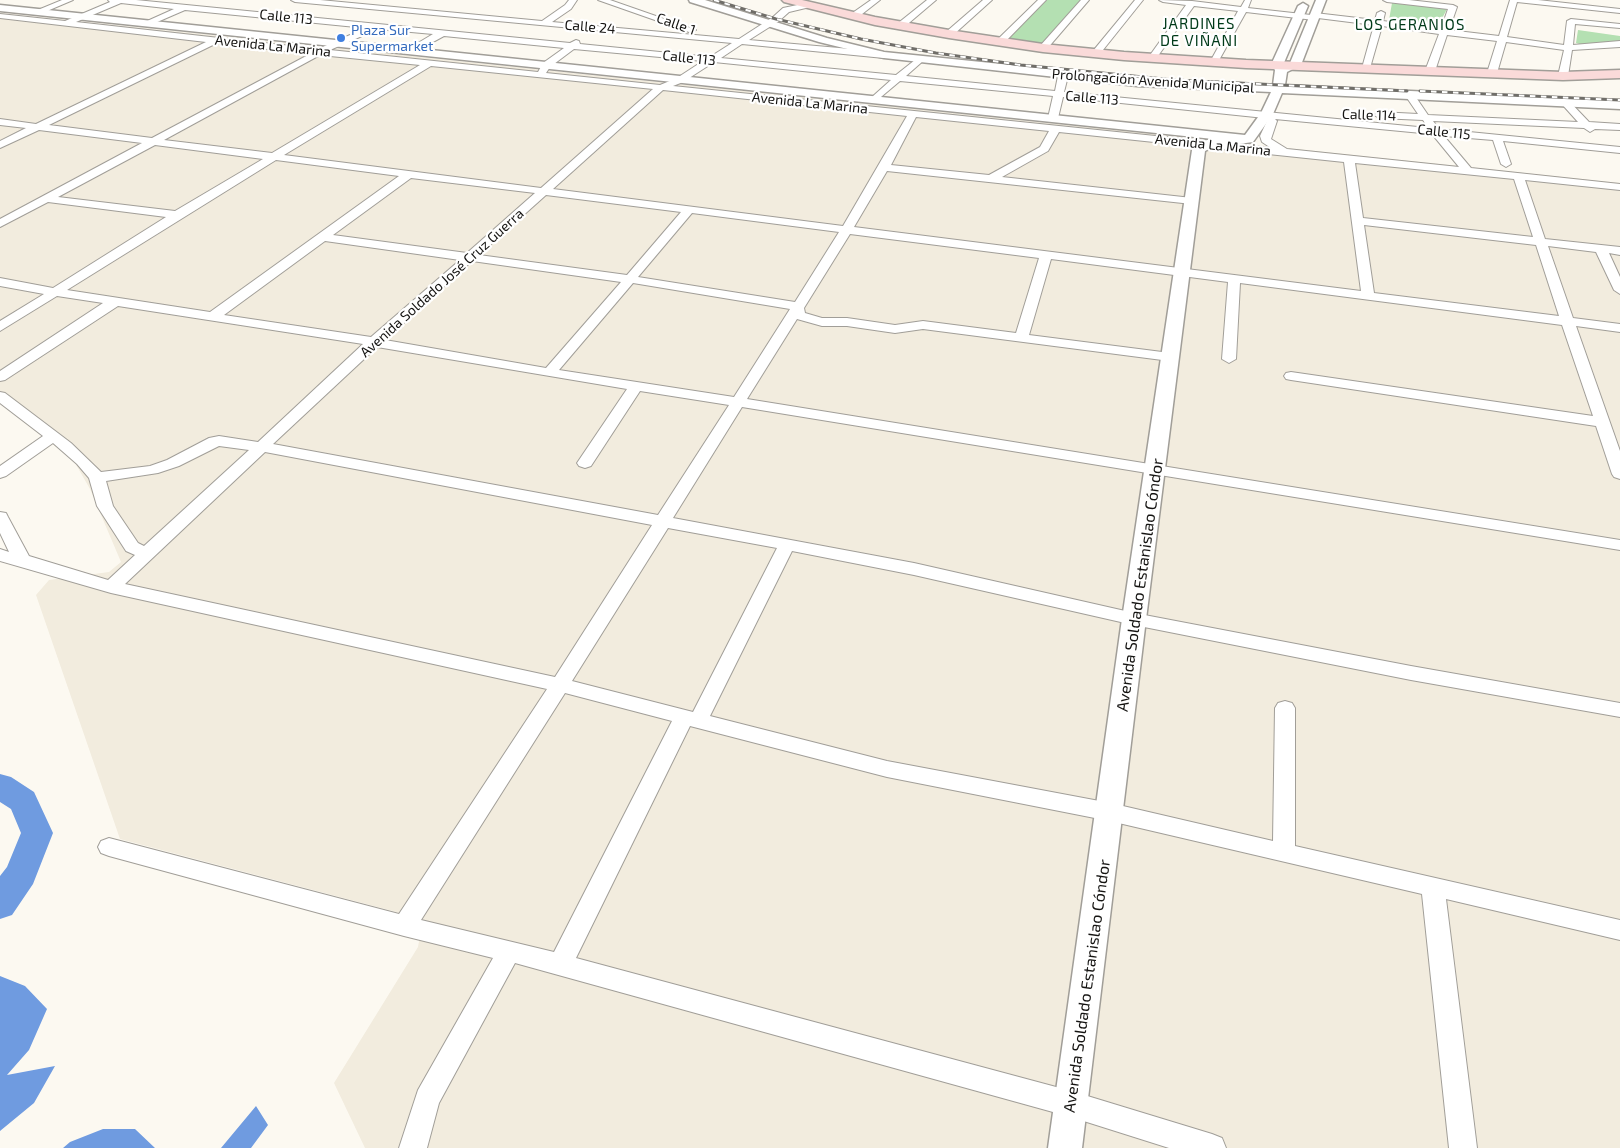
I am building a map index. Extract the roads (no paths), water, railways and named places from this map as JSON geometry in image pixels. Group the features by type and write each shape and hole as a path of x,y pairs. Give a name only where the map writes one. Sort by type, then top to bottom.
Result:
{"main road":[{"name":"Prolongación Avenida Municipal","path":"800,2 900,26 949,34 1043,48 1152,58 1279,67 1295,65 1563,76 1620,74"}],"street":[{"path":"37,12 68,0"},
{"path":"66,23 118,0"},
{"name":"Calle 113","path":"118,0 1059,95 1268,113"},
{"path":"148,24 201,0"},
{"name":"Calle 24","path":"295,0 884,55"},
{"path":"544,23 568,7 573,0"},
{"name":"Calle 1","path":"602,0 721,40"},
{"name":"Prolongación Avenida Municipal","path":"694,0 769,24 884,55 1063,76 1137,82 1620,105"},
{"path":"854,16 876,0"},
{"path":"900,26 932,0"},
{"path":"949,34 988,0"},
{"path":"1000,42 1042,0"},
{"path":"1043,48 1085,0"},
{"path":"1096,53 1139,0"},
{"path":"1163,0 1298,16 1378,23 1569,48 1620,44"},
{"path":"1214,62 1249,0"},
{"path":"1207,144 1248,138 1268,113 1278,89 1279,67 1305,0"},
{"path":"1295,65 1321,0"},
{"path":"1366,68 1386,0 1453,7 1430,71"},
{"path":"1492,73 1515,0 1620,11"},
{"path":"1606,25 1612,0"},
{"name":"Avenida Soldado José Cruz Guerra","path":"111,587 374,342 660,88 680,80 769,24 800,2"},
{"path":"0,224 320,52 410,11 434,3"},
{"path":"1152,58 1192,3"},
{"name":"Avenida La Marina","path":"0,8 411,51 660,88 913,113 1248,138 1468,171 1509,167 1620,187"},
{"name":"Avenida La Marina","path":"0,16 430,63 680,80 875,99 1207,144 1284,152 1350,154"},
{"path":"411,51 471,16"},
{"path":"0,26 19,19"},
{"path":"1563,76 1572,20 1620,26"},
{"path":"544,70 597,28"},
{"path":"0,145 217,40"},
{"path":"875,99 920,59"},
{"path":"0,327 177,215 430,63"},
{"path":"990,179 1044,149 1054,123 1063,76"},
{"path":"1410,95 1435,131 1468,171"},
{"path":"1565,102 1608,148"},
{"path":"404,926 560,685 847,229 913,113"},
{"path":"1268,113 1272,121 1265,136 1266,140 1284,152"},
{"name":"Calle 114","path":"1268,113 1424,116 1620,127"},
{"name":"Calle 115","path":"1268,113 1620,150"},
{"path":"0,122 275,155 409,174 1620,328"},
{"path":"1497,138 1540,241 1620,474"},
{"name":"Avenida Soldado Estanislao Cóndor","path":"1065,1148 1134,619 1199,150 1207,144"},
{"path":"1350,154 1368,296"},
{"path":"1438,156 1476,160"},
{"path":"884,167 1192,201"},
{"path":"214,316 409,174"},
{"path":"48,199 177,215"},
{"path":"549,373 690,209"},
{"path":"1358,221 1620,251"},
{"path":"322,237 629,279 797,306"},
{"path":"1600,248 1620,290"},
{"path":"1022,337 1046,254"},
{"path":"1229,360 1234,280"},
{"path":"0,282 374,342 549,373 1620,545"},
{"path":"0,377 116,301"},
{"path":"797,306 799,315 806,320 848,322 895,329 923,326 1170,357"},
{"path":"1291,376 1602,422"},
{"path":"585,463 636,386"},
{"path":"0,396 66,446 97,477 105,506 132,547 146,554"},
{"path":"0,473 52,437"},
{"path":"97,477 152,470 172,463 209,443 219,441 262,447 914,569 1134,619 1410,673 1620,710"},
{"path":"0,517 22,560"},
{"path":"560,965 787,545"},
{"path":"0,555 111,587 560,685 888,769 1110,812 1620,930"},
{"path":"1284,853 1285,708"},
{"path":"109,847 404,926 509,951 1071,1104 1212,1148"},
{"path":"1433,888 1463,1148"},
{"path":"413,1148 427,1099 509,951"}],"water":[{"path":"0,976 25,986 47,1009 29,1050 7,1075 55,1066 34,1103 0,1131"},
{"path":"256,1106 268,1125 251,1148 221,1148"},
{"path":"103,1129 135,1129 155,1148 63,1148 70,1142"}],"waterway":[{"path":"0,786 23,801 37,833 21,874 0,904"}],"railway":[{"path":"714,0 776,19 861,39 936,53 1021,65 1174,80 1407,91"},
{"path":"1420,91 1620,100"}],"place":[{"name":"Plaza Sur Supermarket","path":"341,38"}],"district":[{"name":"LOS GERANIOS","path":"1410,25"},
{"name":"JARDINES DE VIÑANI","path":"1199,32"}]}
